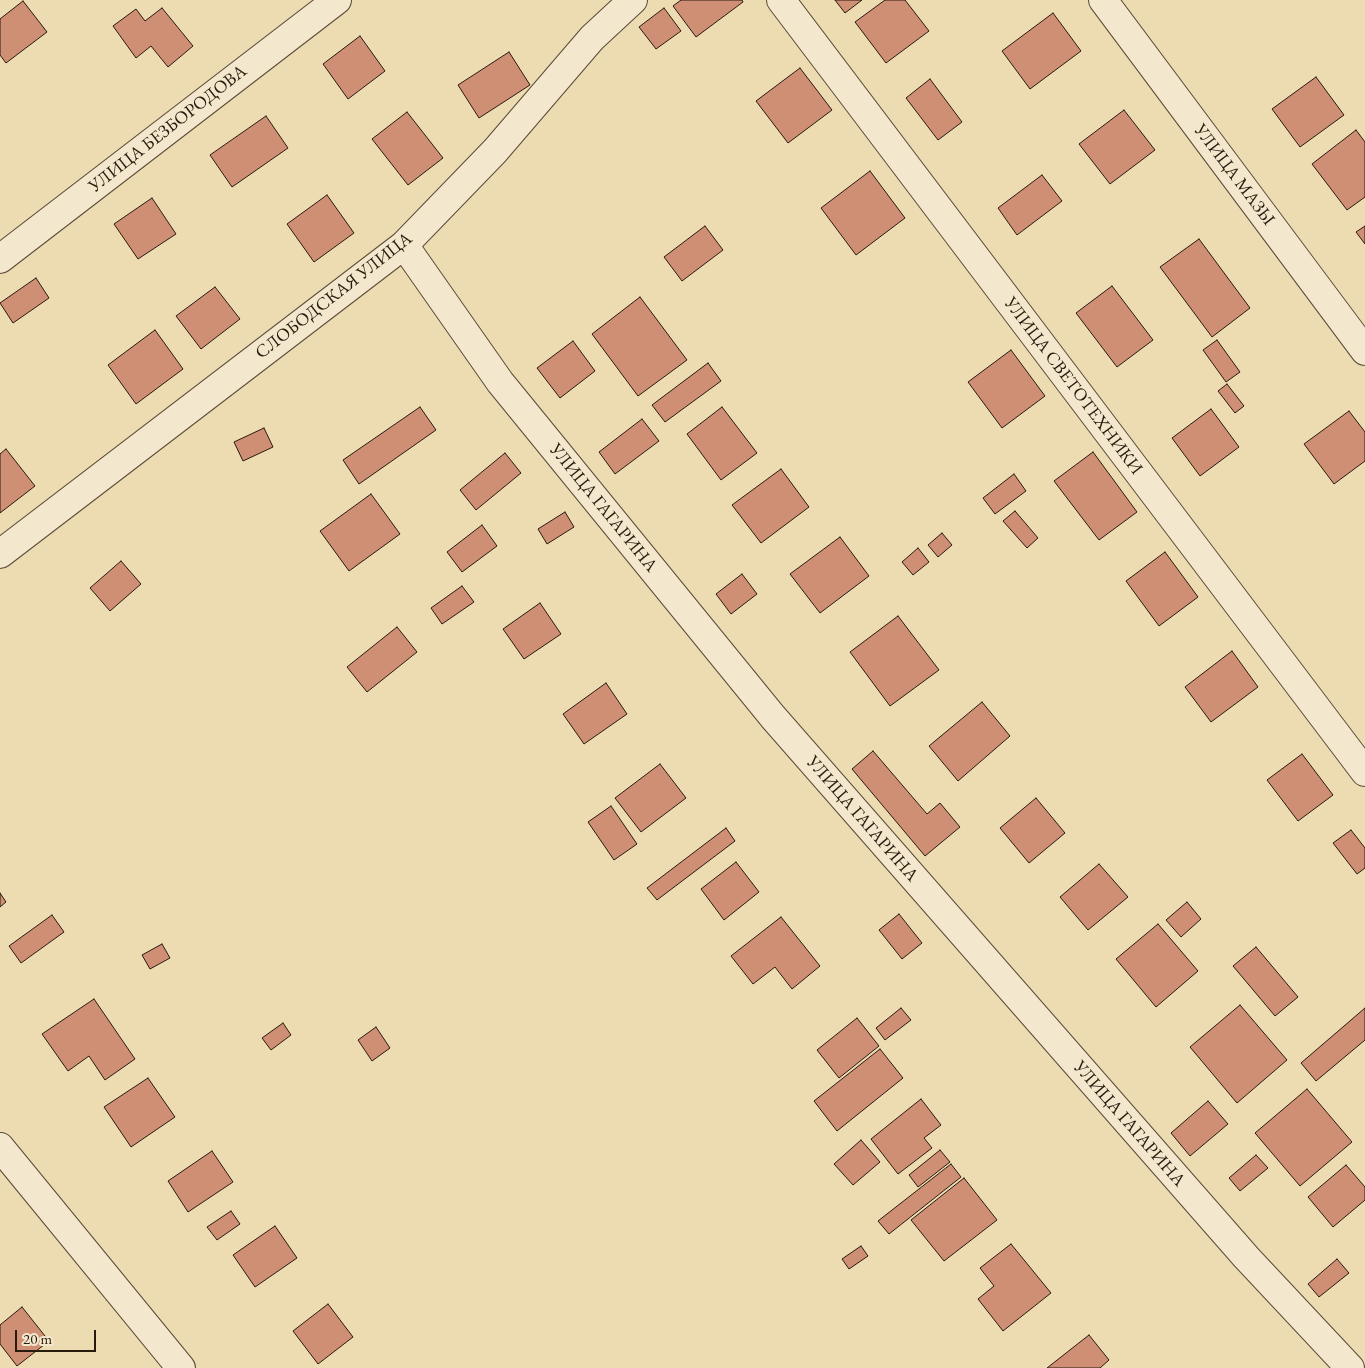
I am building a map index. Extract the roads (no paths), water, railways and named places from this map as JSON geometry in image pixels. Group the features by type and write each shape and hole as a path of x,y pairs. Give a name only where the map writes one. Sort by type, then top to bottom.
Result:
{"street":[{"name":"УЛИЦА БЕЗБОРОДОВА","path":"0,259 337,0"},
{"name":"СЛОБОДСКАЯ УЛИЦА","path":"0,554 404,246 495,151 592,38 633,0"},
{"name":"УЛИЦА СВЕТОТЕХНИКИ","path":"781,0 1365,772"},
{"name":"УЛИЦА МАЗЫ","path":"1103,0 1365,351"},
{"name":"УЛИЦА ГАГАРИНА","path":"404,246 500,382 773,717 1246,1258 1350,1368"},
{"path":"0,1146 181,1368"}]}
